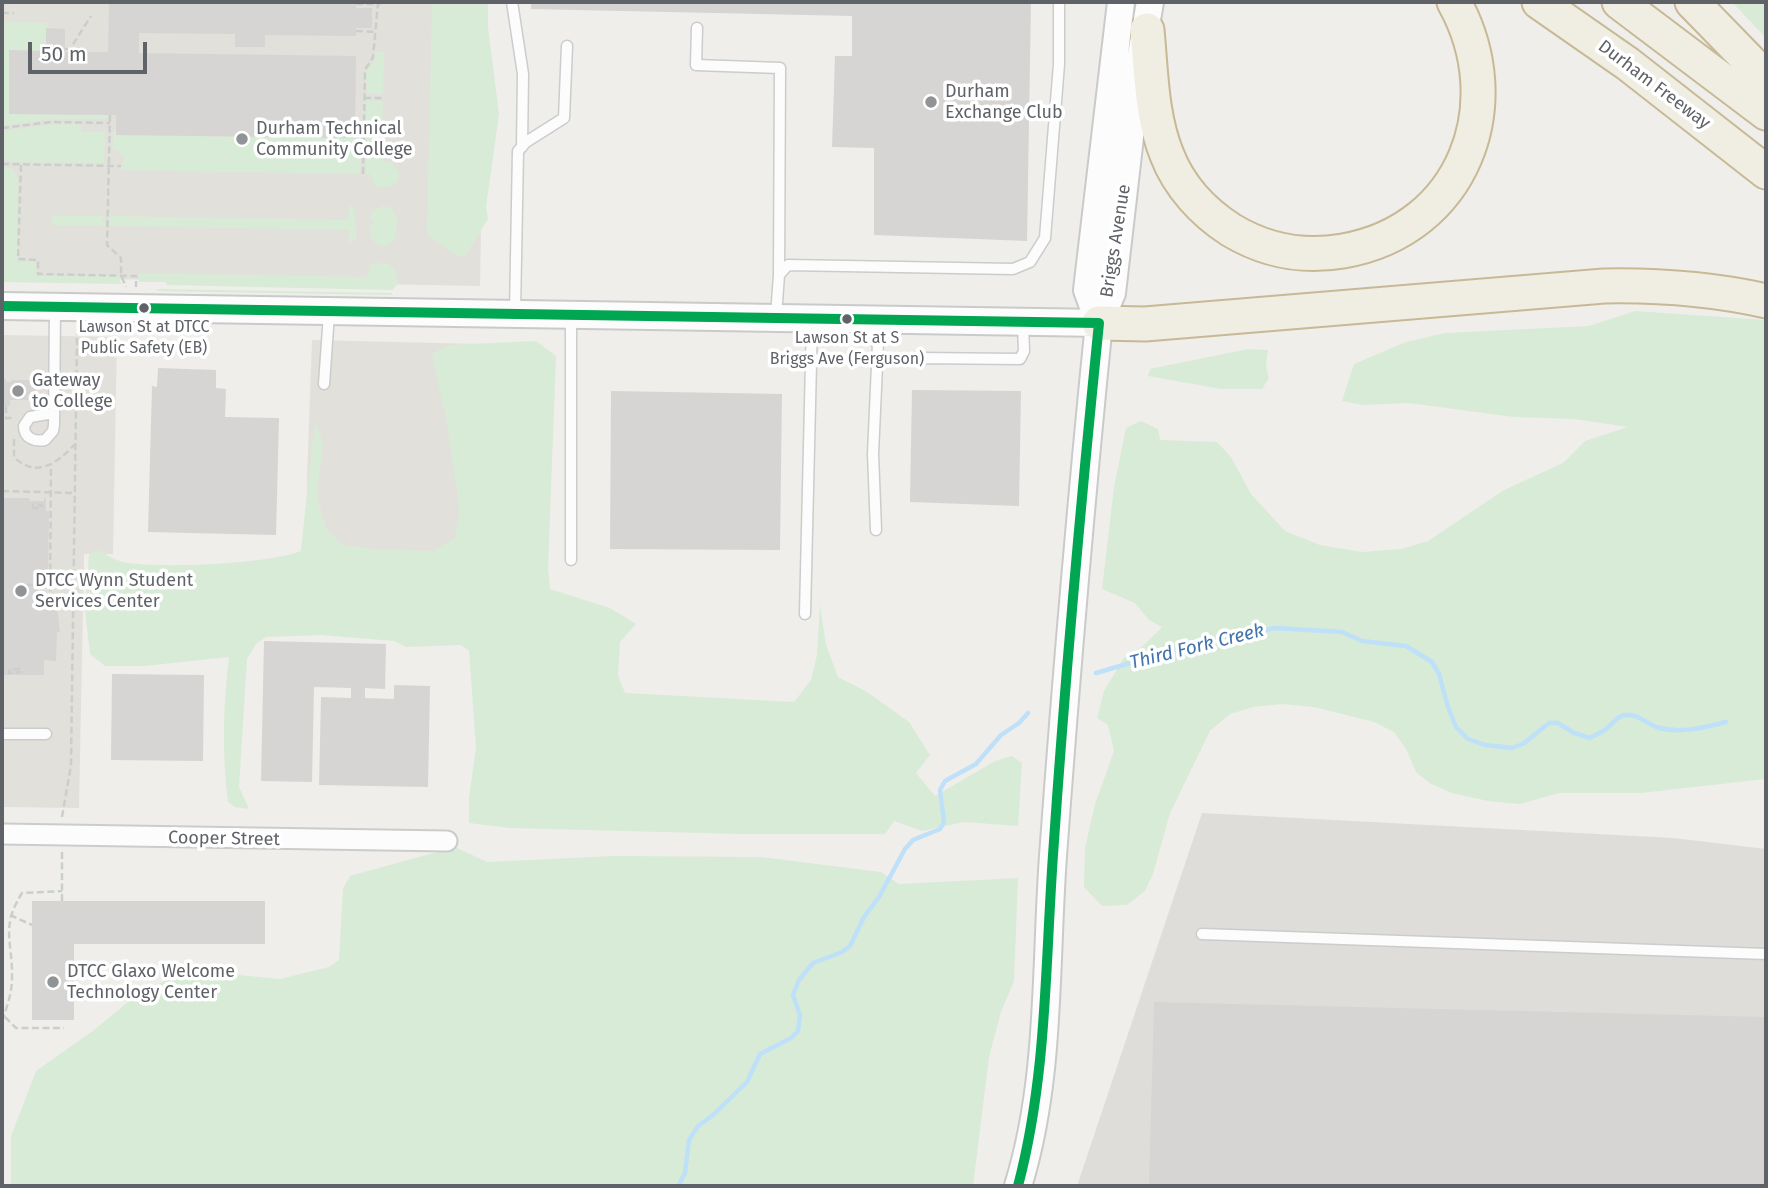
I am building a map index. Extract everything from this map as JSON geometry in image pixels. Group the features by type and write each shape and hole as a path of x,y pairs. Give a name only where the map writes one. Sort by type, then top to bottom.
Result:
{"highway":[{"path":"1148,16 1154,103 1160,135 1175,172 1185,188 1210,215 1256,243 1292,253 1329,253 1369,244 1407,226 1438,200 1462,164 1477,123 1479,78 1469,35 1454,2"},
{"name":"Durham Freeway","path":"1539,2 1628,64 1766,172"},
{"path":"1619,2 1766,113"},
{"path":"1692,2 1766,78"},
{"path":"1099,323 1145,324 1604,286 1673,286 1766,301"}],"street":[{"name":"Briggs Avenue","path":"1099,323 1087,290 1121,2"},
{"name":"Briggs Avenue","path":"1099,323 1112,293 1136,85 1148,16"},
{"path":"2,306 1099,323 1057,796 1042,1063 1034,1117 1018,1186"},
{"name":"Cooper Street","path":"2,834 447,841"}],"lane":[{"path":"512,2 523,74 522,147"},
{"path":"779,275 788,265 802,264 1013,270 1030,261 1045,238 1059,64 1059,2"},
{"path":"697,28 696,65 780,68 779,275 776,320"},
{"path":"515,315 518,151 564,118 567,46"},
{"path":"54,413 55,306"},
{"path":"324,384 329,310"},
{"path":"570,316 571,560"},
{"path":"805,614 809,347 812,320"},
{"path":"876,530 873,454 879,321"},
{"path":"878,361 916,358 1020,359 1024,351 1023,322"},
{"path":"2,734 46,734"},
{"path":"1202,934 1766,954"}],"path":[{"path":"356,4 382,2"},
{"path":"363,174 365,70 373,58 378,4"},
{"path":"2,13 14,13"},
{"path":"65,49 70,49 91,16"},
{"path":"356,31 377,32"},
{"path":"364,98 383,98"},
{"path":"355,112 364,112"},
{"path":"110,115 107,245 121,258 121,275 126,287"},
{"path":"2,128 51,122 110,123"},
{"path":"2,164 121,166"},
{"path":"21,165 18,259 38,260 38,274 136,276 136,288"},
{"path":"62,819 71,765 77,334"},
{"path":"6,406 6,418 17,418"},
{"path":"51,464 48,602 73,597"},
{"path":"2,491 75,493"},
{"path":"27,585 37,585 37,596"},
{"path":"62,848 62,901"},
{"path":"2,1021 11,991 12,976 5,940 10,915 22,893 62,891"},
{"path":"10,915 32,925"},
{"path":"4,1016 16,1028 64,1028"}],"shaded area":[{"name":"Durham Technical Community College","path":"2,2 485,2 480,286 2,277"},
{"path":"2,335 117,337 113,554 84,554 79,808 2,807"},
{"path":"312,340 479,344 475,561 310,558 307,478"},
{"path":"1202,813 1673,838 1766,849 1766,1186 1077,1186"}],"green space":[{"path":"432,2 488,2 488,27 499,114 486,207 488,219 465,256 455,255 427,234"},
{"path":"1732,2 1766,2 1766,38"},
{"path":"6,22 48,23 46,51 9,50 9,114 107,115 107,119 52,119 2,126 2,26"},
{"path":"375,52 384,52 383,94 367,94 366,72 375,59"},
{"path":"366,100 383,101 381,160 393,163 399,173 397,182 389,187 376,187 370,174 366,174"},
{"path":"355,118 361,119 360,174 121,170 125,159 113,149 113,132 116,132 116,135 354,138"},
{"path":"81,124 81,132 105,132 104,163 13,162 2,158 2,131"},
{"path":"2,166 13,169 18,179 17,262 36,262 36,276 119,276 121,284 2,282"},
{"path":"349,205 355,209 356,239 349,244 349,230 109,226 109,216 348,220"},
{"path":"383,206 391,208 397,217 395,239 385,247 375,243 371,237 370,225 374,225 374,221 370,221 372,211"},
{"path":"53,216 105,216 101,222 105,222 105,226 53,225"},
{"path":"384,263 392,266 396,274 397,285 392,290 167,285 166,282 139,282 139,273 367,277 370,264"},
{"path":"156,289 391,293 393,295 158,291"},
{"path":"1635,311 1766,320 1766,779 1641,793 1559,793 1520,804 1488,801 1452,793 1431,784 1416,772 1406,749 1394,732 1374,722 1314,707 1282,704 1253,707 1230,714 1210,731 1170,813 1153,874 1145,891 1127,905 1102,906 1084,887 1085,848 1095,804 1114,751 1108,725 1097,718 1104,691 1124,658 1143,646 1162,627 1149,620 1135,603 1102,589 1114,487 1126,428 1141,421 1158,429 1160,440 1217,442 1231,457 1251,494 1285,531 1320,545 1362,552 1401,549 1428,541 1504,490 1563,463 1585,441 1628,427 1574,419 1514,417 1409,403 1363,405 1342,401 1354,364 1406,342 1445,333 1589,326"},
{"path":"536,341 556,356 548,568 550,589 610,608 636,624 620,642 618,675 625,693 794,702 811,680 817,655 820,605 826,645 838,677 867,692 909,722 930,755 916,773 935,796 995,761 1012,756 1022,763 1018,826 964,822 922,831 894,821 885,834 741,834 510,828 469,823 469,798 476,748 469,651 461,645 406,647 394,641 321,635 266,637 256,644 247,659 239,787 249,809 235,807 228,802 224,748 229,657 144,666 105,666 90,654 85,611 89,555 98,550 123,562 161,565 239,562 301,551 316,423 323,443 317,494 326,529 342,545 433,551 454,539 460,512 447,423 432,354 448,345"},
{"path":"1248,349 1268,350 1266,366 1269,378 1262,389 1221,389 1148,376 1150,369"},
{"path":"455,847 487,862 613,856 761,857 881,872 899,884 1018,878 1014,981 1001,1012 989,1057 973,1186 11,1186 11,1136 36,1071 94,1030 134,997 180,973 203,968 280,979 329,967 339,960 343,889 350,876"}],"building":[{"path":"109,2 356,2 356,8 372,8 372,28 356,28 356,36 265,35 265,47 235,47 235,34 139,33 139,53 356,56 355,138 116,135 116,115 9,114 9,50 46,51 46,28 65,29 65,52 108,52"},
{"name":"Durham Exchange Club","path":"531,2 1031,2 1027,241 874,235 874,148 832,147 835,56 852,56 852,16 531,9"},
{"path":"158,368 216,370 216,388 226,389 225,417 279,418 276,535 148,532 152,386 157,387"},
{"name":"Gateway to College","path":"2,379 6,379 6,382 35,380 35,400 10,400 10,406 2,406"},
{"path":"912,390 1021,391 1019,506 910,502"},
{"path":"611,391 782,394 780,550 610,549"},
{"name":"DTCC Wynn Student Services Center","path":"2,498 44,501 44,498 46,511 49,511 48,577 45,584 41,584 41,599 47,599 47,607 57,606 60,632 57,632 56,661 44,660 44,675 2,675"},
{"path":"264,641 386,644 385,689 365,688 365,698 394,699 394,685 430,686 428,787 319,785 321,697 351,698 351,688 314,687 312,782 261,781"},
{"path":"112,674 204,675 203,761 111,760"},
{"name":"DTCC Glaxo Welcome Technology Center","path":"32,901 265,901 265,944 74,944 74,1020 32,1020"},
{"path":"1154,1002 1766,1017 1766,1186 1149,1186"}],"waterway":[{"name":"Third Fork Creek","path":"1096,673 1188,646 1275,628 1342,632 1362,641 1406,646 1432,662 1439,674 1456,727 1468,739 1485,745 1512,748 1523,744 1549,723 1558,723 1574,733 1590,738 1626,715 1638,717 1656,727 1674,730 1726,722"},
{"name":"Third Fork Creek","path":"678,1186 685,1173 689,1140 698,1126 747,1082 760,1054 791,1038 798,1031 800,1015 793,995 799,980 813,963 842,952 850,946 864,917 879,897 905,849 913,840 940,829 944,822 940,790 945,781 976,764 1001,735 1028,713"}],"transit line":[{"path":"2,306 1099,323 1063,722 1040,1063 1028,1145 1018,1186"}],"place":[{"name":"Durham Exchange Club","path":"931,102"},
{"name":"Durham Technical Community College","path":"242,139"},
{"name":"Lawson St at DTCC Public Safety (EB)","path":"144,308"},
{"name":"Lawson St at S Briggs Ave (Ferguson)","path":"847,319"},
{"name":"Gateway to College","path":"18,391"},
{"name":"DTCC Wynn Student Services Center","path":"21,591"},
{"name":"DTCC Glaxo Welcome Technology Center","path":"53,982"}]}
